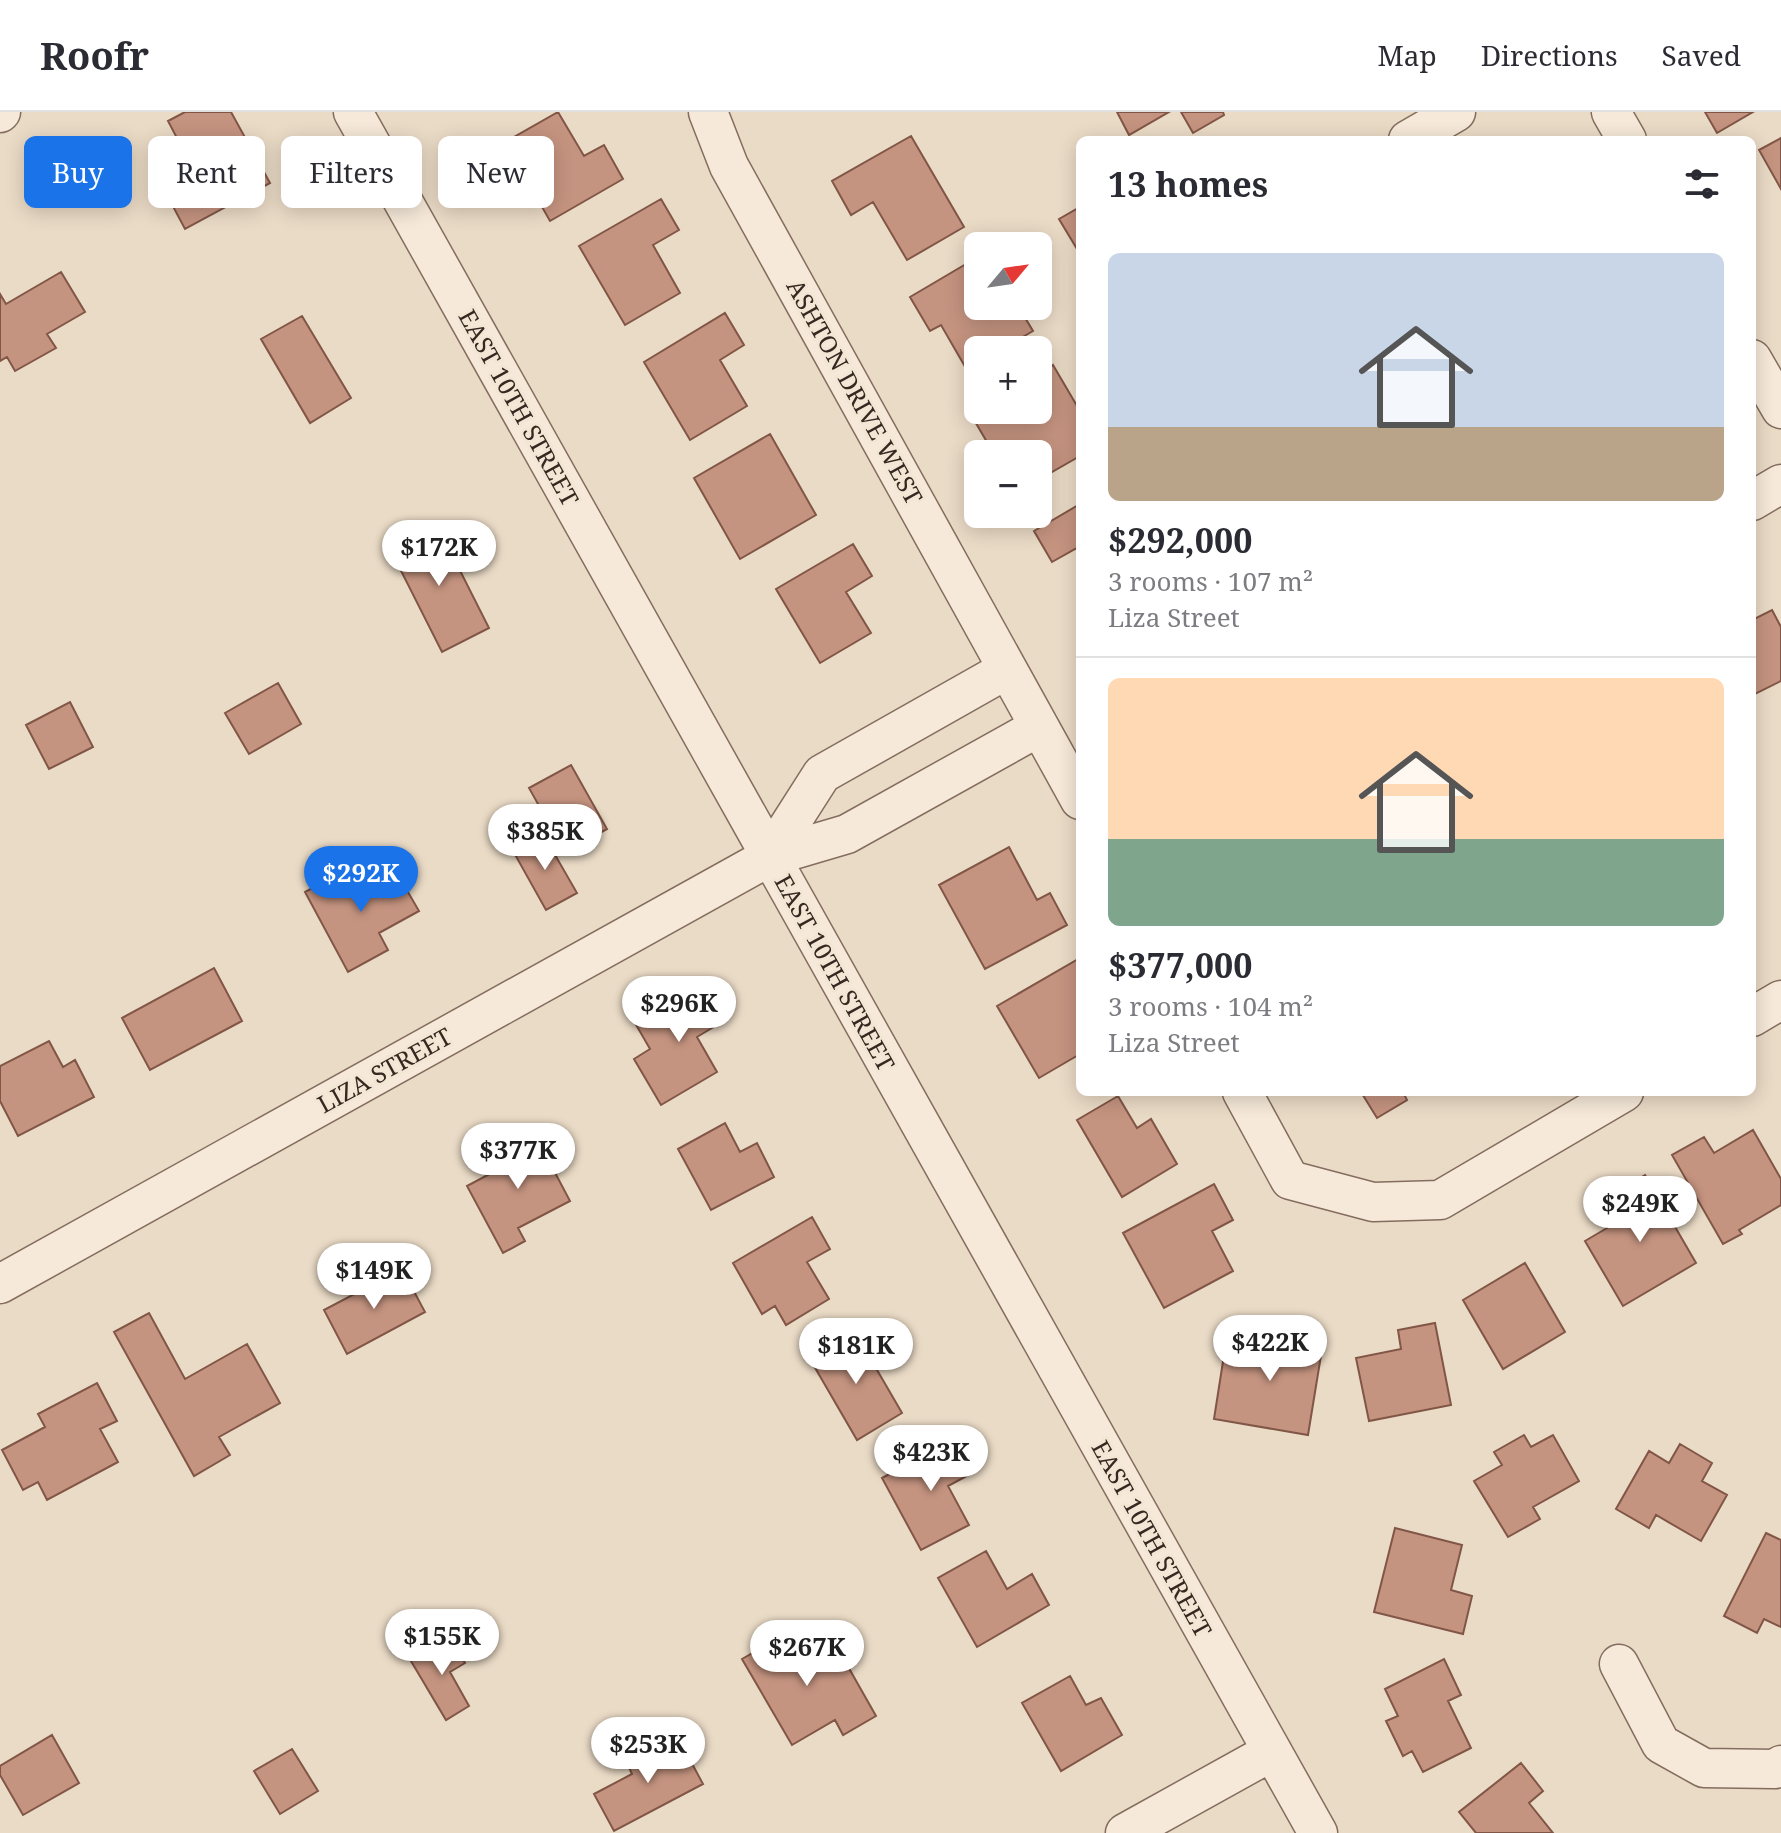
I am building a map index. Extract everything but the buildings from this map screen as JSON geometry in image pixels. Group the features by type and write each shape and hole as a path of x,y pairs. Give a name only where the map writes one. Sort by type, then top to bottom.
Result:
{"street":[{"name":"EAST 10TH STREET","path":"353,112 1318,1833"},
{"name":"ASHTON DRIVE WEST","path":"708,112 729,166 1076,793"},
{"path":"1415,136 1456,112"},
{"path":"1611,112 1625,136"},
{"path":"1756,366 1781,409"},
{"path":"1756,499 1781,484"},
{"path":"769,857 822,774 1006,670"},
{"name":"LIZA STREET","path":"0,1284 769,857 847,834 1039,727"},
{"path":"1756,1015 1781,1000"},
{"path":"1244,1096 1290,1180 1373,1202 1440,1200 1617,1096"},
{"path":"1619,1664 1661,1744 1704,1768 1775,1769 1781,1765"},
{"path":"1125,1833 1271,1752"}]}
